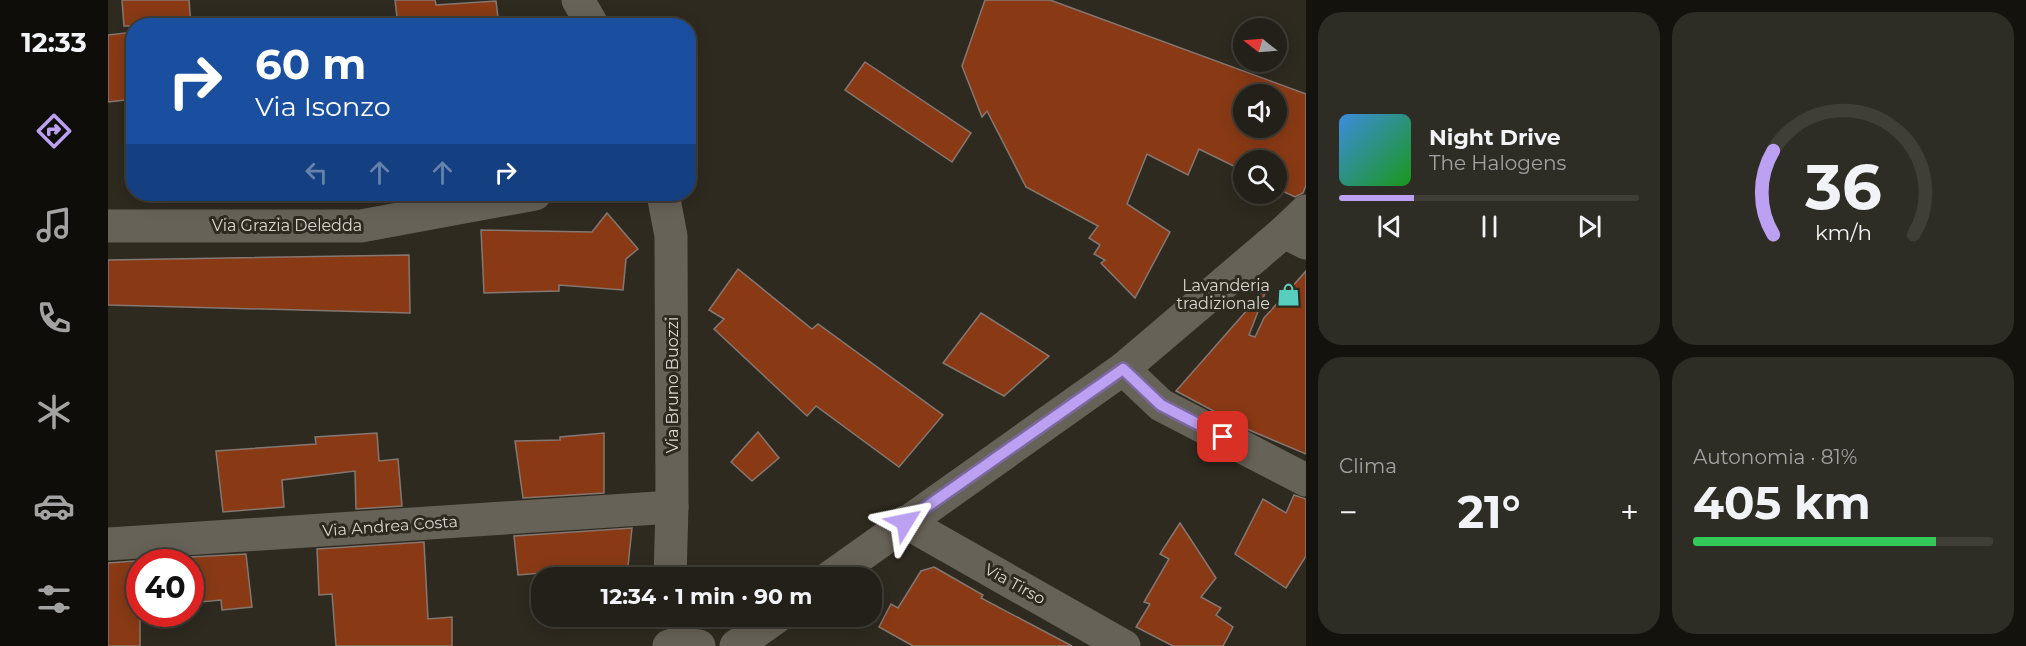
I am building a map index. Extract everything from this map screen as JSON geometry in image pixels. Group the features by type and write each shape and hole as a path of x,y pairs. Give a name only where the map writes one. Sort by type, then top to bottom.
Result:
{"street":[{"path":"578,0 588,18"},
{"name":"Via Grazia Deledda","path":"108,225 361,226 497,201"},
{"name":"Via Bruno Buozzi","path":"664,201 671,236 670,567"},
{"path":"844,567 1123,369 1299,229"},
{"path":"1123,369 1161,405 1306,480"},
{"name":"Via Andrea Costa","path":"108,544 672,507"},
{"name":"Via Tirso","path":"905,522 1124,646"},
{"path":"736,646 763,627"}],"building":[{"path":"122,0 189,0 190,18 126,18 126,26 124,26"},
{"path":"395,0 435,0 436,5 496,1 498,18 397,18"},
{"path":"985,0 1050,0 1233,67 1233,72 1246,72 1279,84 1233,84 1233,138 1287,138 1287,87 1306,94 1306,185 1303,193 1295,197 1287,193 1287,150 1233,150 1233,166 1199,149 1188,175 1147,154 1127,204 1170,232 1135,298 1101,263 1105,260 1094,254 1100,245 1089,238 1098,226 1026,187 987,111 982,117 962,66"},
{"path":"126,33 126,100 108,102 108,35"},
{"path":"865,62 971,133 952,162 845,90"},
{"path":"607,213 638,249 626,259 623,290 559,285 559,291 484,293 481,230 592,232"},
{"path":"409,255 410,313 108,305 108,260"},
{"path":"738,269 812,329 818,324 943,415 899,467 816,406 807,416 714,329 724,319 709,310"},
{"path":"1306,271 1306,454 1249,430 1176,391 1263,292 1265,293 1249,335 1255,337 1264,318"},
{"path":"981,313 1049,356 1004,396 943,363"},
{"path":"758,432 779,458 752,481 731,462"},
{"path":"377,433 379,461 398,459 402,506 356,509 355,471 282,480 284,507 223,512 216,451 316,444 315,437"},
{"path":"604,433 604,493 523,498 515,441 560,440 560,437"},
{"path":"1294,495 1306,499 1306,556 1286,588 1235,554 1263,499 1286,513"},
{"path":"1180,523 1216,578 1201,597 1221,608 1216,615 1233,627 1223,646 1173,646 1136,627 1150,604 1144,602 1169,559 1160,554"},
{"path":"632,528 628,566 531,567 531,574 518,575 514,536"},
{"path":"424,542 428,619 452,617 452,646 336,646 332,594 319,595 317,549"},
{"path":"246,554 252,607 222,610 221,600 204,602 204,556"},
{"path":"126,562 126,627 140,627 140,646 108,646 108,563"},
{"path":"934,567 983,595 981,598 1072,646 913,646 879,627 882,627 882,621 891,604 898,608 921,571"}],"place":[{"name":"Lavanderia tradizionale","path":"1288,294"}],"route":[{"path":"905,522 1123,369 1161,405 1223,437"}]}
